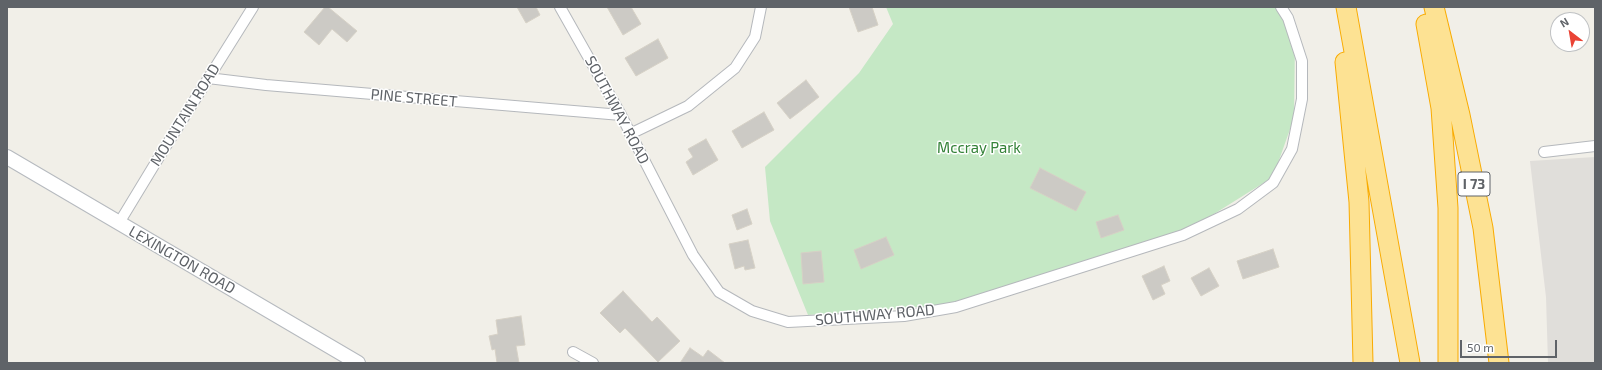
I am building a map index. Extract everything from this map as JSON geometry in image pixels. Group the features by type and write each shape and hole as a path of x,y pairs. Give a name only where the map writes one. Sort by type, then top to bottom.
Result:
{"highway":[{"path":"1339,7 1359,202 1363,363"},
{"path":"1346,7 1410,363"},
{"path":"1424,7 1441,108 1447,192 1448,363"},
{"name":"I 73","path":"1434,7 1460,115 1483,228 1499,363"}],"main road":[{"name":"LEXINGTON ROAD","path":"7,157 358,363"}],"street":[{"name":"MOUNTAIN ROAD","path":"119,223 253,7"},
{"name":"SOUTHWAY ROAD","path":"560,7 621,115 692,255 719,292 752,311 788,322 904,316 964,305 1183,235 1238,209 1273,183 1292,149 1302,99 1302,61 1288,18 1281,7"},
{"path":"630,134 688,106 735,68 755,37 761,7"},
{"name":"PINE STREET","path":"208,78 266,85 621,115"},
{"path":"1544,152 1595,146"},
{"path":"573,352 593,363"}],"shaded area":[{"path":"1595,157 1595,363 1548,363 1546,297 1530,161"}],"green space":[{"name":"Mccray Park","path":"886,7 1276,7 1295,40 1294,118 1273,177 1190,229 958,304 808,315 770,221 765,167 859,73 893,24"}],"building":[{"path":"325,7 328,7 357,31 347,42 332,29 319,45 304,32"},
{"path":"517,7 536,7 540,15 526,23"},
{"path":"607,7 631,7 641,24 623,35"},
{"path":"849,7 872,7 878,25 858,32"},
{"path":"658,39 668,58 636,76 625,58"},
{"path":"806,80 819,97 790,119 777,103"},
{"path":"764,112 774,130 742,148 732,131"},
{"path":"706,139 718,160 693,175 686,162 693,157 688,149"},
{"path":"1040,168 1086,192 1076,211 1030,188"},
{"path":"747,209 752,224 737,230 732,215"},
{"path":"1118,215 1124,230 1101,238 1096,222"},
{"path":"886,237 894,255 861,269 854,250"},
{"path":"748,240 755,268 745,270 744,266 735,269 729,244"},
{"path":"1273,249 1279,267 1243,279 1237,261"},
{"path":"821,251 824,282 803,284 801,253"},
{"path":"1164,266 1170,281 1161,285 1165,294 1153,300 1142,276"},
{"path":"1209,268 1219,286 1201,296 1191,278"},
{"path":"623,291 652,322 657,317 680,341 658,362 625,328 620,333 600,313"},
{"path":"521,316 525,345 516,346 519,363 497,363 495,349 492,350 489,336 498,334 496,320"},
{"path":"690,348 703,357 708,350 725,363 680,363"}]}
